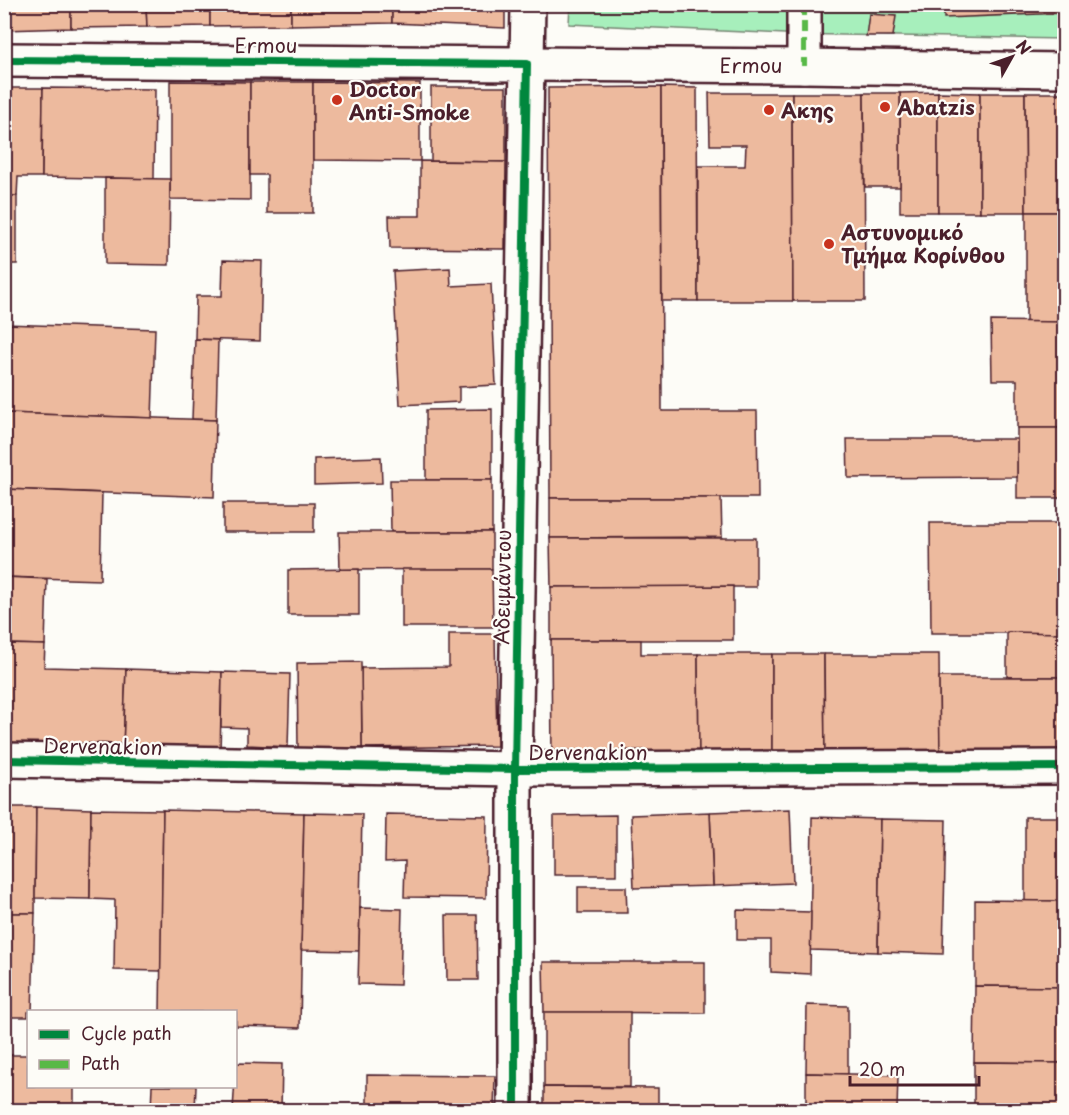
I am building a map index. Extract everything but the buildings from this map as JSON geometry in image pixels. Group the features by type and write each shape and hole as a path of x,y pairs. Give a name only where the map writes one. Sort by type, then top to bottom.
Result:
{"street":[{"name":"Αδειμάντου","path":"515,1110 515,769 528,4"},
{"path":"804,4 804,66"},
{"name":"Ermou","path":"4,60 1065,70"},
{"name":"Dervenakion","path":"4,760 515,769 1065,767"}],"green space":[{"path":"570,4 1064,5 1064,39 785,34 569,24"}],"marked path":[{"path":"804,4 804,66"}],"cycle path":[{"path":"4,60 527,64 515,769 515,1110"},
{"path":"4,760 515,769 1064,767"}],"place":[{"name":"Doctor Anti-Smoke","path":"337,100"},
{"name":"Abatzis","path":"885,107"},
{"name":"Ακης","path":"769,110"},
{"name":"Αστυνομικό Τμήμα Κορίνθου","path":"829,244"}]}
